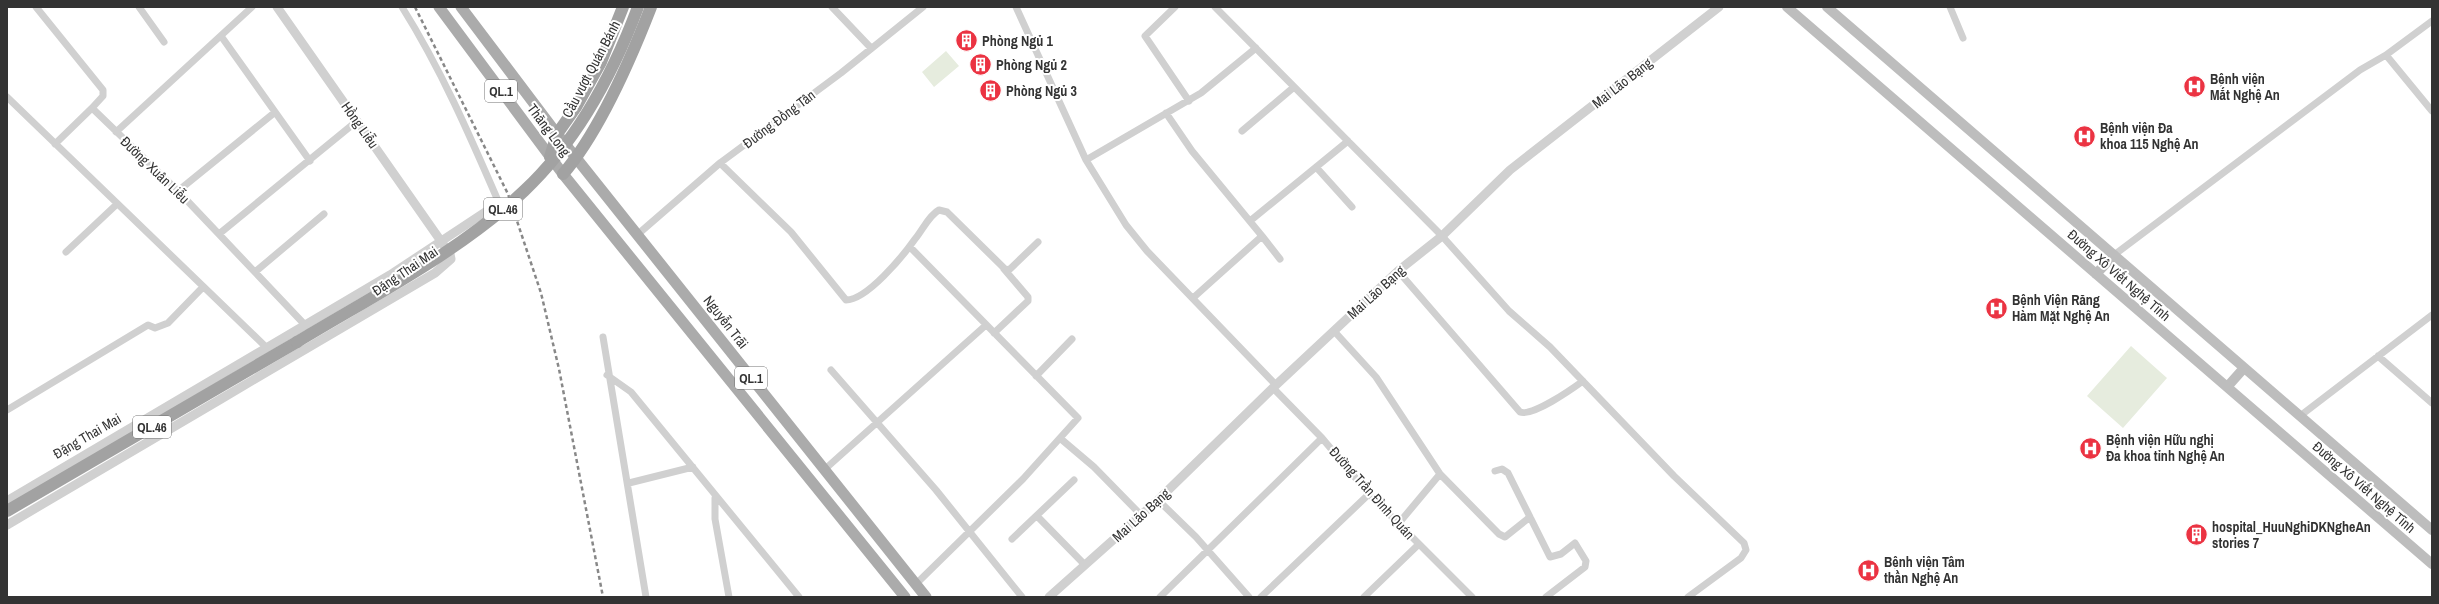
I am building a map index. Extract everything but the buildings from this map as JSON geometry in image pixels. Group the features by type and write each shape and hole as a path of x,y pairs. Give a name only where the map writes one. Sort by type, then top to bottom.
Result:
{"highway":[{"path":"550,157 557,134 576,107 601,62 623,7"},
{"name":"Cầu vượt Quán Bánh","path":"297,342 438,256 498,213 524,191 570,139 593,103 630,30 638,7"},
{"path":"563,174 577,158 594,132 651,7"},
{"name":"Đặng Thai Mai","path":"7,511 297,342"}],"main road":[{"name":"Thăng Long","path":"439,7 563,174"},
{"name":"Thăng Long","path":"461,7 557,134 577,158"},
{"name":"Đường Xô Viết Nghệ Tĩnh","path":"1787,7 2228,386 2432,564"},
{"name":"Đường Xô Viết Nghệ Tĩnh","path":"1827,7 2432,530"},
{"name":"Nguyễn Trãi","path":"577,158 926,597"},
{"name":"QL.1","path":"563,174 905,597"},
{"path":"2096,274 2114,255"},
{"path":"2228,386 2244,368"}],"street":[{"path":"36,7 103,90 103,96 55,144"},
{"path":"139,7 164,42"},
{"path":"116,132 252,7"},
{"name":"Hồng Liễu","path":"277,7 442,243"},
{"path":"402,7 464,120 499,203 442,243"},
{"path":"832,7 871,48"},
{"name":"Đường Đồng Tân","path":"638,234 720,163 923,7"},
{"name":"Đường Trần Đình Quán","path":"1016,7 1086,160 1133,234 1275,386 1322,438 1369,494 1399,523 1418,545 1472,597"},
{"path":"1174,7 1145,36 1189,101"},
{"path":"1215,7 1442,236 1509,311 1550,347 1674,476 1744,543 1746,550 1741,558 1688,597"},
{"name":"Mai Lão Bạng","path":"1049,597 1142,515 1275,386 1398,270 1442,236 1510,170 1719,7"},
{"path":"1950,7 1963,38"},
{"path":"2114,255 2360,70 2386,55 2432,21"},
{"path":"221,36 274,113 310,161"},
{"path":"1086,160 1189,101 1215,83 1256,48"},
{"path":"2386,55 2432,111"},
{"path":"1242,131 1294,87"},
{"path":"7,98 267,348"},
{"name":"Đường Xuân Liễu","path":"92,108 178,191 306,326"},
{"path":"178,191 274,113"},
{"path":"1166,113 1192,151 1280,259"},
{"path":"219,234 358,121"},
{"path":"1250,221 1348,141"},
{"path":"720,163 791,232 846,300 853,300 867,290 910,247 935,213 943,210 1004,269 1028,296 1028,301 994,333"},
{"path":"1316,167 1352,207"},
{"path":"66,252 117,204"},
{"path":"255,272 324,214"},
{"path":"1192,298 1262,236"},
{"path":"1004,269 1010,269 1038,242"},
{"name":"Đặng Thai Mai","path":"7,501 306,326 442,243 450,254 448,262 402,293 7,525"},
{"path":"910,247 1077,416 1077,421 1061,439 969,533 916,584"},
{"path":"1398,270 1520,412 1525,413 1552,401 1583,381"},
{"path":"390,275 402,293"},
{"path":"7,410 148,325 155,328 168,323 203,287"},
{"path":"2300,416 2432,315"},
{"path":"824,470 986,325"},
{"path":"1334,331 1376,377 1440,474 1499,534 1505,537 1530,517"},
{"path":"602,337 607,375 629,483 636,544 646,597"},
{"path":"1036,376 1072,339"},
{"path":"2378,356 2432,403"},
{"path":"831,370 936,490 969,533 1022,597"},
{"path":"607,375 631,392 693,467 715,498 799,597"},
{"path":"1160,597 1322,438"},
{"path":"1061,439 1094,467 1142,515"},
{"path":"629,483 693,467"},
{"path":"1495,471 1502,469 1508,473 1550,557 1561,554 1575,543 1586,564 1546,597"},
{"path":"1399,523 1440,474"},
{"path":"1012,540 1074,480"},
{"path":"1261,597 1369,494"},
{"path":"715,498 715,519 728,597"},
{"path":"1158,500 1208,551 1249,597"},
{"path":"1037,516 1085,565"},
{"path":"1364,597 1418,545"}],"shaded area":[{"path":"946,51 959,66 934,87 922,72"},
{"path":"2131,346 2167,378 2123,428 2087,396"}],"railway":[{"path":"415,7 508,194 541,293 559,369 603,597"}],"place":[{"name":"Phòng Ngủ 1","path":"966,41"},
{"name":"Phòng Ngủ 2","path":"980,65"},
{"name":"Bệnh viện Mắt Nghệ An","path":"2194,87"},
{"name":"Phòng Ngủ 3","path":"991,91"},
{"name":"Bệnh viện Đa khoa 115 Nghệ An","path":"2085,136"},
{"name":"Bệnh Viện Răng Hàm Mặt Nghệ An","path":"1997,308"},
{"name":"Bệnh viện Hữu nghị Đa khoa tỉnh Nghệ An","path":"2090,448"},
{"name":"hospital_HuuNghiDKNgheAn stories 7","path":"2196,535"},
{"name":"Bệnh viện Tâm thần Nghệ An","path":"1869,570"}]}
